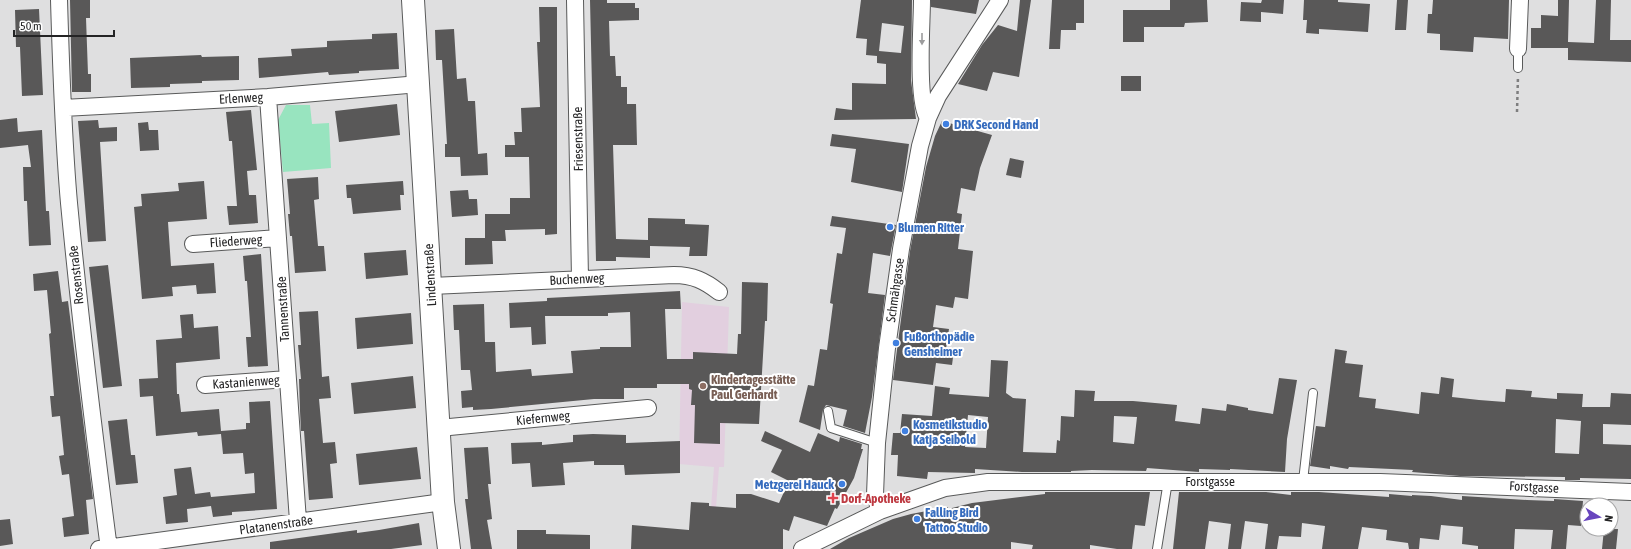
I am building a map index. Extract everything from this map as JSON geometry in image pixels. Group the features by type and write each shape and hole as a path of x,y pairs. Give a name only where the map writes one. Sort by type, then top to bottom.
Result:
{"main road":[{"name":"Lindenstraße","path":"413,0 443,502 449,549"}],"street":[{"name":"Rosenstraße","path":"59,0 63,108 78,298 106,549"},
{"name":"Friesenstraße","path":"575,0 580,279"},
{"name":"Schmähgasse","path":"922,0 922,95 925,114 928,118"},
{"name":"Schmähgasse","path":"880,511 874,495 877,443 887,348 901,249 915,173 928,118 938,96 1000,0"},
{"path":"1518,49 1520,0"},
{"name":"Erlenweg","path":"63,108 268,97 419,84"},
{"name":"Tannenstraße","path":"268,97 298,521"},
{"name":"Fliederweg","path":"193,244 278,238"},
{"name":"Buchenweg","path":"431,286 685,275 700,279 719,292"},
{"name":"Kastanienweg","path":"204,385 287,379"},
{"name":"Kiefernweg","path":"439,428 648,408"},
{"name":"Forstgasse","path":"802,549 880,511 945,488 988,482 1302,481 1496,485 1631,492"},
{"name":"Platanenstraße","path":"106,549 298,521 443,502"}],"lane":[{"path":"1518,49 1518,68"},
{"path":"1302,481 1313,393"},
{"path":"828,411 831,428 877,443"},
{"path":"1157,549 1168,481"}],"path":[{"path":"1517,112 1518,68"}],"shaded area":[{"name":"Kindertagesstätte Paul Gerhardt","path":"682,302 729,307 724,467 719,467 713,549 708,549 714,467 679,464"}],"green space":[{"path":"286,105 310,105 312,124 329,123 331,168 283,172 278,120"}],"building":[{"path":"70,0 90,0 90,18 86,18 88,74 91,74 91,92 72,92"},
{"path":"590,0 607,0 607,3 635,3 635,8 639,8 639,20 609,21 610,56 615,56 616,76 621,76 621,87 627,87 627,104 636,104 637,145 613,145 616,239 648,240 648,218 685,219 685,224 709,225 707,256 689,256 690,247 650,246 650,258 616,257 616,261 596,261"},
{"path":"861,0 912,0 911,80 916,119 834,120 836,108 852,110 852,83 886,84 886,64 877,63 877,56 866,55 867,39 856,38","holes":["882,23 904,26 901,53 879,51"]},
{"path":"931,0 979,0 976,14 931,7"},
{"path":"1020,0 1031,0 1019,77 993,72 987,91 958,84 982,45 998,25 1017,31"},
{"path":"1052,0 1084,0 1084,23 1076,23 1076,30 1061,30 1060,49 1049,49"},
{"path":"1170,0 1207,0 1208,22 1185,23 1184,27 1144,27 1144,42 1123,42 1123,10 1170,10"},
{"path":"1262,0 1284,0 1283,14 1261,12 1261,22 1240,21 1241,2 1261,3"},
{"path":"1304,0 1338,0 1338,2 1370,4 1368,32 1319,29 1319,34 1306,33 1307,20 1303,20"},
{"path":"1397,0 1408,0 1406,30 1395,30"},
{"path":"1433,0 1509,0 1508,39 1474,37 1473,52 1440,50 1440,34 1427,33 1428,14 1432,14"},
{"path":"1558,0 1569,0 1568,42 1594,43 1596,0 1611,0 1610,40 1631,40 1631,62 1568,60 1568,48 1531,48 1531,28 1541,28 1541,15 1558,16"},
{"path":"539,7 557,7 557,234 545,235 545,229 505,230 506,241 492,241 493,264 465,265 465,238 485,238 485,214 510,214 510,198 530,198 529,157 505,157 505,145 515,145 514,132 522,132 521,108 540,107 537,42 540,42"},
{"path":"39,9 43,95 22,96 20,47 16,47 15,10"},
{"path":"454,29 457,79 466,78 468,101 475,101 478,154 487,153 488,175 461,176 460,157 445,157 445,144 447,144 442,60 436,60 435,30"},
{"path":"397,33 399,69 359,71 359,73 329,75 328,72 259,78 258,58 292,56 291,49 327,47 327,41 372,39 372,34"},
{"path":"201,55 202,57 239,56 239,80 170,84 170,87 131,88 130,58"},
{"path":"1121,76 1141,76 1141,91 1121,91"},
{"path":"397,104 400,135 339,142 335,111"},
{"path":"251,110 257,170 247,171 249,195 256,195 258,223 229,225 227,206 237,206 232,141 229,141 226,112"},
{"path":"17,118 18,132 42,130 46,211 49,211 51,245 29,246 27,201 24,201 23,167 31,167 28,145 0,148 0,120"},
{"path":"98,120 99,128 117,127 117,141 100,142 106,241 88,242 78,121"},
{"path":"942,121 992,135 980,168 975,191 961,188 957,213 962,214 958,249 973,251 968,299 955,297 953,308 936,305 933,327 949,329 946,349 954,350 952,365 936,363 933,385 893,380 910,251 926,167 935,136"},
{"path":"148,122 149,130 158,130 159,150 140,151 138,123"},
{"path":"832,134 909,144 902,192 851,182 856,149 830,146"},
{"path":"1010,158 1024,161 1021,178 1006,175"},
{"path":"318,177 319,199 314,200 318,246 324,246 326,271 295,273 292,236 290,236 288,214 290,214 287,179"},
{"path":"204,181 207,219 168,222 171,266 214,263 216,293 197,294 196,285 172,287 173,296 142,299 134,207 142,206 141,194 179,191 178,183"},
{"path":"403,181 404,195 400,195 401,210 353,214 351,198 347,198 346,185"},
{"path":"468,190 469,199 477,199 478,215 452,217 450,191"},
{"path":"832,216 896,225 890,256 873,253 868,293 885,295 872,397 865,433 843,426 847,410 826,405 823,410 820,430 799,422 808,385 814,386 820,349 827,350 833,304 830,303 837,253 842,254 846,228 830,226"},
{"path":"406,250 408,275 366,279 364,253"},
{"path":"261,254 268,366 248,367 246,337 251,337 247,281 245,281 243,256"},
{"path":"108,265 122,386 103,388 89,267"},
{"path":"58,271 62,302 68,301 93,499 86,500 89,534 64,537 62,518 74,516 69,474 62,475 59,456 64,455 60,416 52,417 50,396 54,396 47,290 34,291 33,274"},
{"path":"742,282 768,283 767,321 765,321 759,424 720,423 720,444 694,443 695,405 691,405 692,390 689,389 689,384 657,384 657,388 624,388 624,399 594,399 473,410 473,407 462,408 461,391 472,390 470,370 461,370 459,330 454,330 453,305 484,304 485,342 495,342 496,372 531,369 532,376 573,373 571,351 600,349 600,347 631,347 630,312 608,313 608,316 545,316 546,344 532,345 531,327 510,328 509,303 547,301 547,298 680,291 681,309 665,309 667,359 693,359 693,352 737,354 738,334 741,334"},
{"path":"318,311 322,377 329,376 331,398 319,399 323,443 335,442 337,463 330,464 333,498 309,500 304,431 301,431 299,379 301,379 298,345 301,345 299,312"},
{"path":"411,313 413,344 357,349 355,318"},
{"path":"193,314 194,328 218,326 220,359 176,363 177,394 179,394 181,412 219,409 221,431 246,429 246,423 250,423 249,402 270,401 277,509 232,512 232,515 213,517 211,506 187,509 188,522 166,524 163,497 177,495 174,469 191,467 195,494 210,492 211,497 255,493 254,473 245,474 243,453 223,454 221,434 198,436 197,432 156,436 153,396 140,397 139,379 158,378 156,340 182,338 180,315"},
{"path":"1335,349 1347,351 1345,363 1363,365 1359,397 1376,399 1375,408 1419,414 1421,392 1439,394 1441,377 1454,379 1452,397 1479,400 1505,402 1506,389 1532,391 1531,397 1557,399 1557,393 1583,394 1582,407 1610,407 1611,393 1631,394 1631,425 1603,424 1603,444 1631,445 1631,479 1580,478 1580,480 1565,480 1565,477 1460,476 1412,472 1413,470 1349,467 1348,469 1330,466 1330,469 1310,466 1316,426 1325,427","holes":["1556,419 1581,421 1579,454 1555,453"]},
{"path":"991,360 1008,361 1006,393 1013,398 1026,399 1023,452 1056,453 1057,440 1060,441 1061,416 1074,417 1075,390 1095,391 1094,401 1133,401 1177,405 1175,421 1200,424 1202,408 1226,411 1227,404 1248,408 1248,410 1273,414 1279,378 1297,380 1287,439 1285,472 1199,469 1199,472 1147,468 1146,471 1092,470 1071,472 1022,472 975,469 975,473 928,472 927,479 897,476 898,455 891,455 893,433 900,433 902,414 932,416 935,386 950,388 949,394 989,397","holes":["968,415 988,417 986,448 965,447","1114,416 1137,417 1134,444 1113,442"]},
{"path":"413,376 416,408 354,414 351,383"},
{"path":"127,419 131,455 135,455 138,483 116,485 108,421"},
{"path":"765,431 810,452 818,433 839,442 840,437 862,444 861,449 863,449 854,478 837,509 835,508 827,526 794,516 789,531 783,529 783,549 631,549 632,525 689,530 691,502 709,503 709,506 736,508 736,494 751,494 779,503 789,481 771,472 782,450 761,441"},
{"path":"573,435 626,435 626,443 680,441 680,473 625,475 624,465 594,465 594,461 563,463 565,485 532,487 530,463 512,464 511,443 542,442 542,445 573,442"},
{"path":"417,447 421,479 359,485 356,454"},
{"path":"488,447 491,484 488,484 492,519 487,520 492,549 471,549 465,499 468,499 464,448"},
{"path":"1045,492 1150,492 1145,526 1135,525 1132,549 1117,549 1090,545 1090,549 1032,549 1033,545 1011,542 1011,549 830,549 849,538 893,519 911,514 948,507 948,509 972,503 1045,494"},
{"path":"1179,492 1266,492 1291,495 1291,492 1319,492 1389,497 1389,494 1431,496 1462,500 1462,496 1527,500 1554,501 1554,499 1579,501 1579,526 1568,525 1566,549 1551,549 1553,530 1515,529 1514,549 1478,549 1478,546 1462,544 1463,527 1441,525 1439,540 1420,538 1419,549 1409,549 1408,543 1386,540 1387,530 1362,527 1358,549 1322,549 1325,526 1302,523 1301,537 1279,536 1277,549 1265,549 1268,524 1245,521 1241,549 1228,549 1231,524 1209,521 1205,549 1173,549"},
{"path":"10,519 13,544 0,546 0,520"},
{"path":"419,523 422,545 391,549 270,549 270,542 357,530 357,533"},
{"path":"517,530 546,530 546,534 590,535 590,549 517,549"},
{"path":"1603,537 1617,537 1616,549 1602,549"}],"place":[{"name":"DRK Second Hand","path":"946,124"},
{"name":"Blumen Ritter","path":"890,227"},
{"name":"Fußorthopädie Gensheimer","path":"896,343"},
{"name":"Kindertagesstätte Paul Gerhardt","path":"703,386"},
{"name":"Kosmetikstudio Katja Seibold","path":"905,431"},
{"name":"Metzgerei Hauck","path":"842,484"},
{"name":"Dorf-Apotheke","path":"833,498"},
{"name":"Falling Bird Tattoo Studio","path":"917,519"}]}
